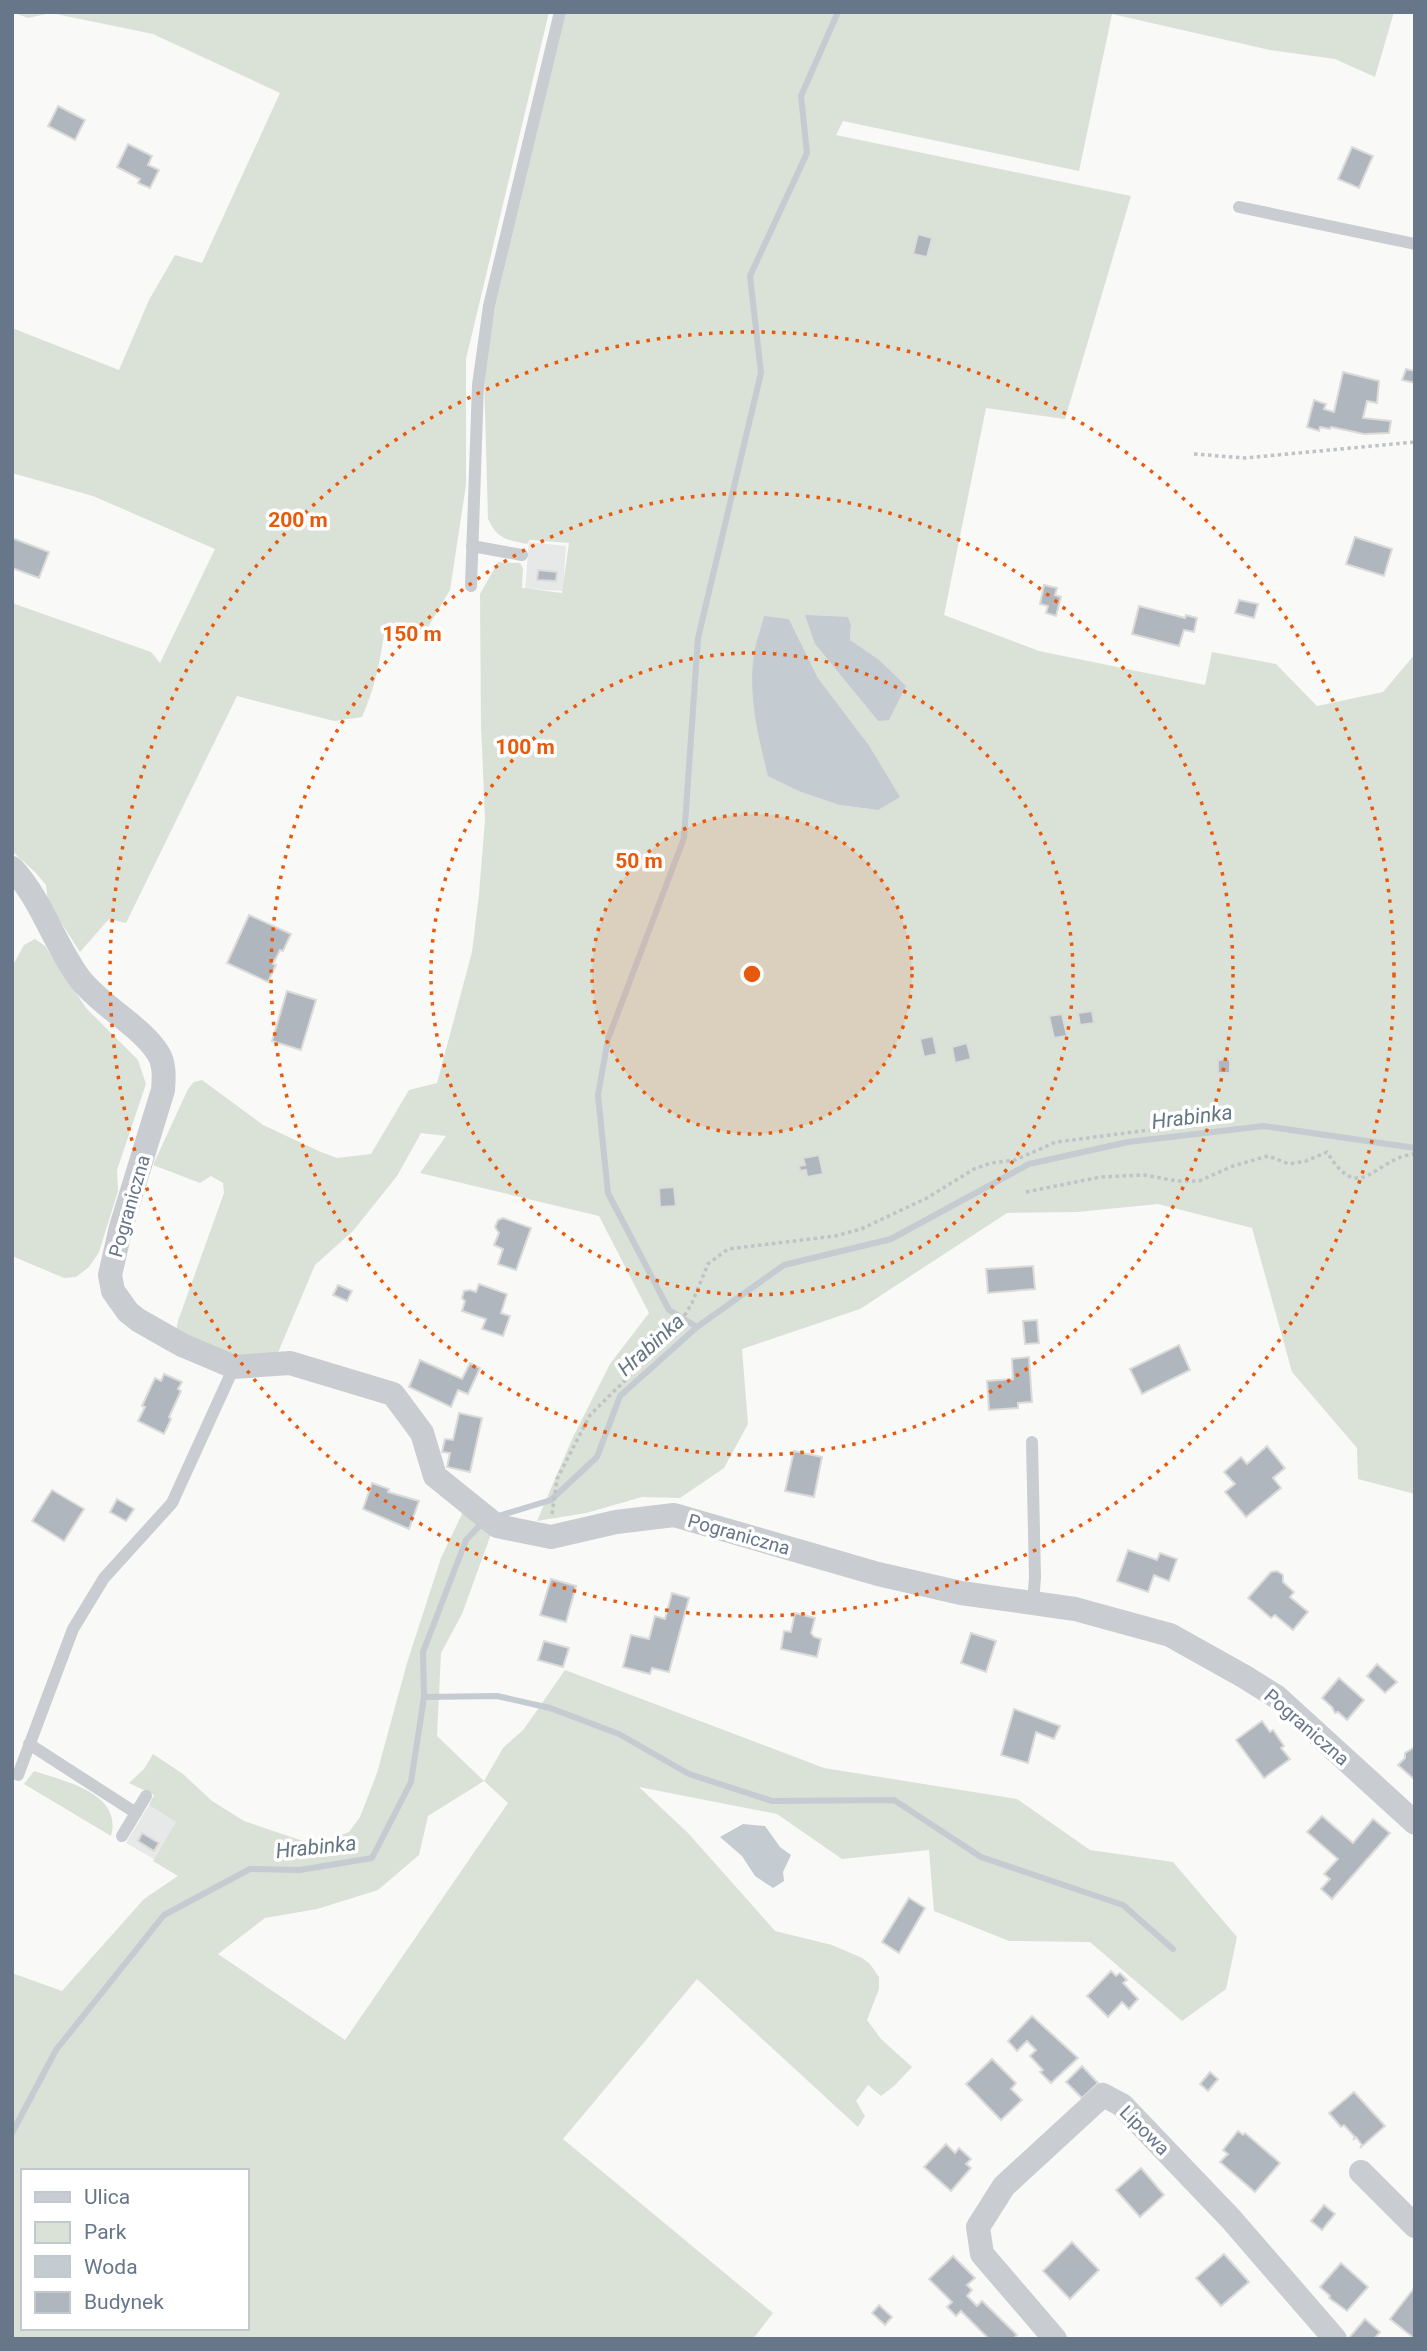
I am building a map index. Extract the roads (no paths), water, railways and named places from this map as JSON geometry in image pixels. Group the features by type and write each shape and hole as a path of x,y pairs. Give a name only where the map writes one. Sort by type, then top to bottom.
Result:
{"street":[{"name":"Pograniczna","path":"12,868 34,896 66,959 80,979 97,999 146,1039 160,1055 164,1071 163,1090 121,1227 110,1275 113,1291 138,1320 181,1345 234,1367 290,1363 393,1394 422,1433 435,1476 497,1526 551,1537 616,1522 674,1515 878,1574 961,1593 1075,1609 1170,1635 1245,1676 1277,1697 1415,1824"},
{"name":"Lipowa","path":"1046,2336 982,2254 978,2227 1004,2186 1103,2095 1122,2105 1231,2219 1335,2339"},
{"path":"1362,2172 1415,2226"}],"lane":[{"path":"471,586 478,385 489,306 560,12"},
{"path":"1239,207 1415,244"},
{"path":"472,546 522,555"},
{"path":"18,1775 73,1629 104,1578 172,1503 234,1367"},
{"path":"1032,1442 1035,1564 1033,1604"},
{"path":"29,1744 136,1813"},
{"path":"122,1836 146,1796"}],"water":[{"path":"805,615 848,617 851,626 850,640 879,660 906,686 889,720 878,721 815,644"},
{"path":"764,616 789,619 818,678 868,744 900,797 878,810 839,805 801,792 768,776 752,685 754,654"},
{"path":"743,1824 765,1826 780,1847 791,1855 783,1872 784,1881 773,1888 755,1876 742,1856 720,1837"}],"waterway":[{"path":"697,1327 669,1310 608,1193 598,1095 608,1039 684,838 698,638 761,373 750,276 807,153 801,96 838,12"},
{"name":"Hrabinka","path":"495,1517 551,1500 597,1457 620,1396 697,1327 784,1265 891,1239 1029,1164 1128,1142 1264,1126 1415,1148"},
{"name":"Hrabinka","path":"12,2133 56,2050 164,1915 250,1869 300,1870 372,1858 411,1782 424,1697 423,1652 466,1540 482,1523"},
{"path":"424,1697 497,1696 550,1708 619,1734 689,1774 772,1801 894,1800 981,1857 1123,1905 1173,1949"}]}
